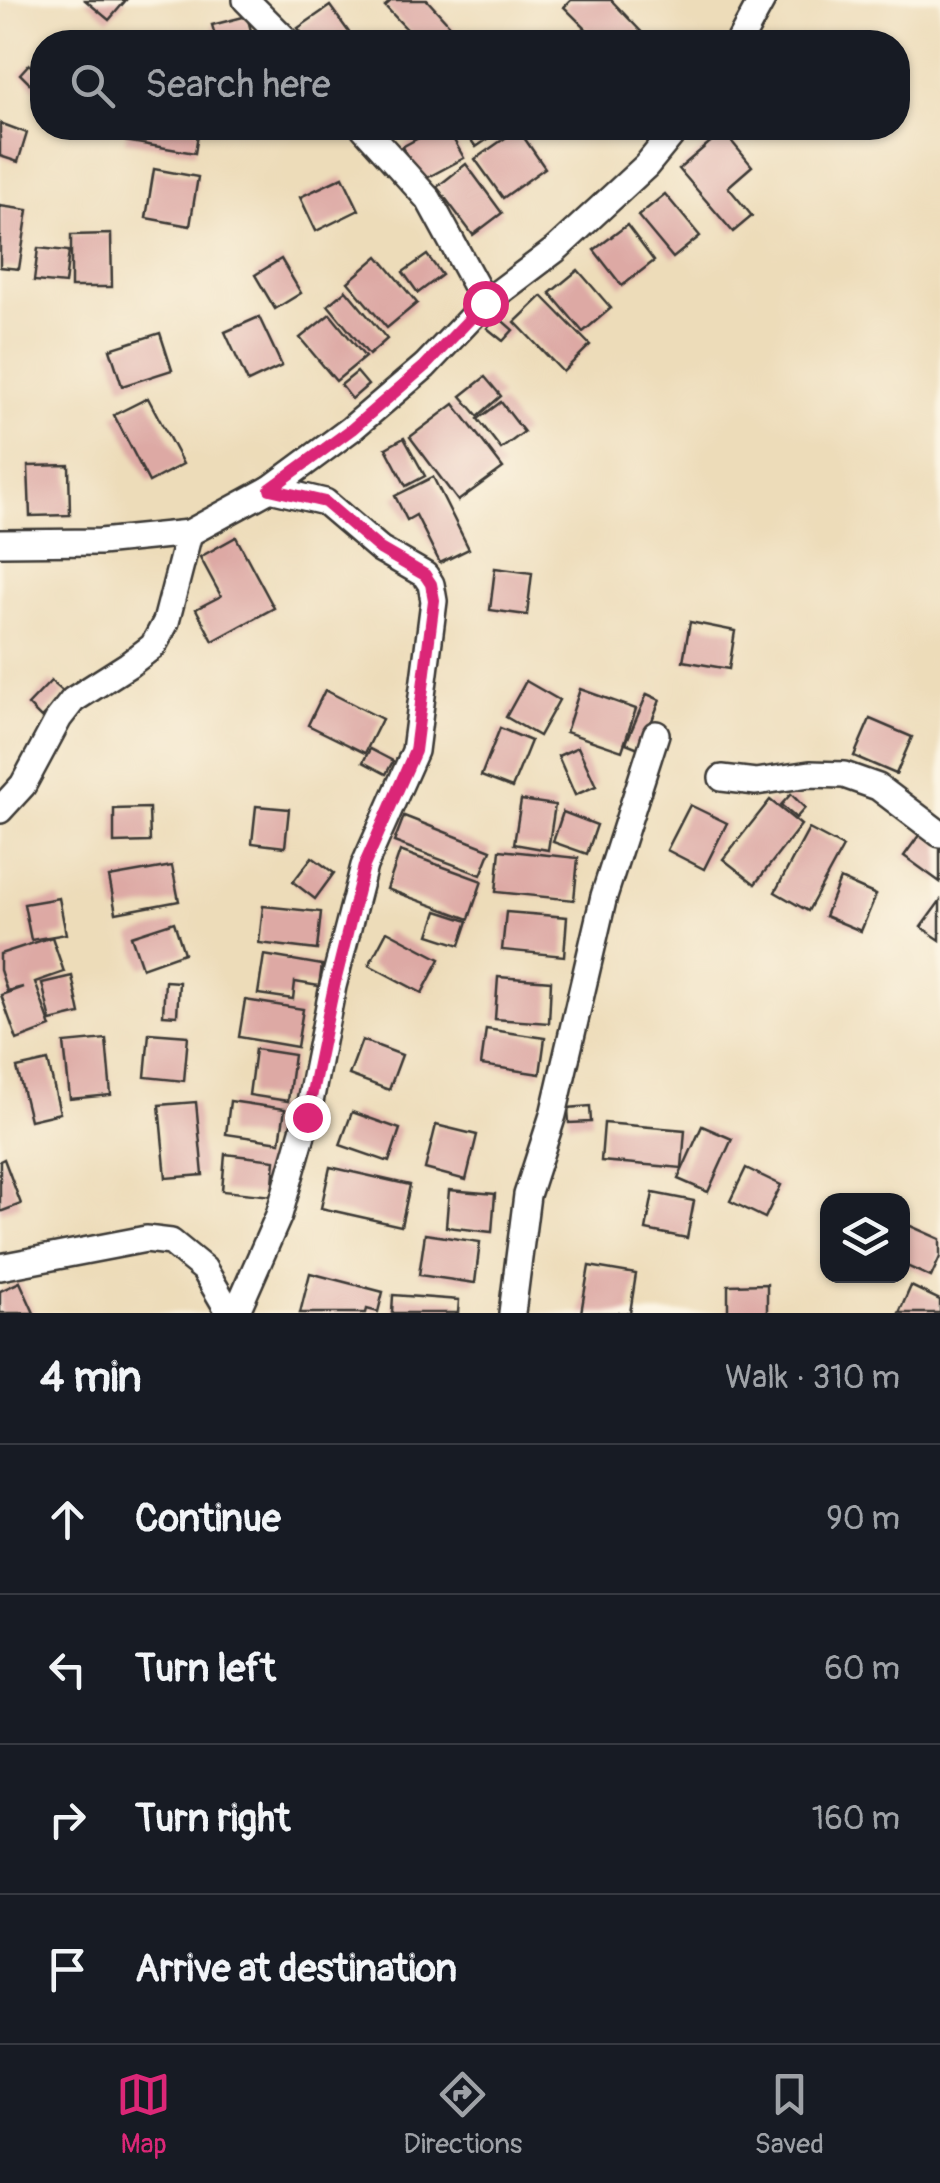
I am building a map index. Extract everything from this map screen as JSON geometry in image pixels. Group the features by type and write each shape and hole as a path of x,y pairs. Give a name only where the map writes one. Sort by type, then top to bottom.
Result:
{"street":[{"path":"246,0 276,30"},
{"path":"746,30 762,0"},
{"path":"375,140 429,200 485,303"},
{"path":"0,543 100,542 188,533 270,489 352,429 425,366 485,303 556,250 646,166 667,140"},
{"path":"233,1313 279,1215 307,1117 364,866 415,751 434,600 425,575 380,549 325,502 270,489"},
{"path":"0,810 23,785 58,718 73,700 152,646 166,622 188,533"},
{"path":"512,1313 527,1194 554,1115 604,896 656,734"},
{"path":"722,778 756,782 810,774 844,775 878,787 940,834"},
{"path":"0,1267 146,1238 172,1242 204,1269 233,1313"}],"building":[{"path":"85,0 126,0 109,20"},
{"path":"392,0 427,0 454,30 408,30 385,6"},
{"path":"571,0 611,0 640,30 587,30 564,7"},
{"path":"330,6 347,30 299,30"},
{"path":"247,16 251,30 213,30 212,25"},
{"path":"29,64 30,84 20,74"},
{"path":"0,123 27,133 18,162 0,156"},
{"path":"125,140 197,140 195,153"},
{"path":"415,140 454,140 464,158 421,181 402,147"},
{"path":"502,140 526,140 545,168 503,198 475,159"},
{"path":"713,140 730,140 752,166 728,187 752,216 733,232 679,169"},
{"path":"466,164 502,213 473,235 437,187"},
{"path":"154,169 198,177 190,226 146,218"},
{"path":"343,177 359,210 316,231 300,197"},
{"path":"665,194 700,236 673,258 638,216"},
{"path":"0,206 28,210 19,269 0,267"},
{"path":"627,225 654,261 622,286 594,250"},
{"path":"111,234 112,287 71,287 71,235"},
{"path":"38,248 69,251 65,284 34,281"},
{"path":"427,255 442,275 418,293 403,272"},
{"path":"378,256 417,303 387,328 348,282"},
{"path":"281,259 301,293 275,309 255,275"},
{"path":"578,270 611,308 583,332 550,293"},
{"path":"346,290 387,339 369,355 328,305"},
{"path":"542,296 590,345 563,372 515,322"},
{"path":"330,314 365,357 336,381 300,338"},
{"path":"497,316 513,330 503,341 487,328"},
{"path":"259,317 282,366 248,382 225,332"},
{"path":"160,333 172,370 122,386 110,349"},
{"path":"357,372 368,385 352,399 341,385"},
{"path":"485,377 501,396 478,416 461,396"},
{"path":"148,398 183,464 149,482 114,415"},
{"path":"501,402 524,432 501,449 478,419"},
{"path":"454,404 503,468 458,501 410,437"},
{"path":"404,438 425,476 406,486 386,448"},
{"path":"69,465 70,515 30,516 28,466"},
{"path":"433,477 469,549 440,563 416,515 407,520 395,496"},
{"path":"236,537 274,608 213,641 196,609 221,596 200,557"},
{"path":"495,568 532,573 527,615 490,610"},
{"path":"690,622 735,631 729,669 683,661"},
{"path":"51,681 65,693 41,718 28,705"},
{"path":"526,681 559,700 539,736 506,717"},
{"path":"580,689 636,709 622,751 566,732"},
{"path":"325,690 382,719 365,753 308,725"},
{"path":"647,694 660,700 641,749 626,743"},
{"path":"870,719 912,737 896,774 854,756"},
{"path":"500,728 531,741 512,788 481,776"},
{"path":"578,747 596,786 575,795 558,756"},
{"path":"370,749 393,761 386,774 363,762"},
{"path":"791,794 805,808 796,818 781,805"},
{"path":"521,800 555,805 548,850 514,844"},
{"path":"770,800 801,825 755,884 723,859"},
{"path":"690,805 727,823 704,869 667,850"},
{"path":"256,806 289,809 285,847 252,843"},
{"path":"149,808 150,842 114,843 114,809"},
{"path":"563,812 597,825 587,854 553,842"},
{"path":"404,816 491,850 481,875 394,842"},
{"path":"809,829 843,847 808,911 775,892"},
{"path":"922,831 940,844 940,882 904,856"},
{"path":"500,850 578,858 574,900 496,892"},
{"path":"400,851 482,881 469,919 387,889"},
{"path":"312,857 334,873 315,899 293,882"},
{"path":"172,866 179,901 116,913 109,877"},
{"path":"840,879 876,895 861,931 825,916"},
{"path":"59,898 66,934 31,940 24,904"},
{"path":"940,901 940,940 921,927"},
{"path":"263,906 321,912 317,950 259,943"},
{"path":"437,911 468,921 460,945 429,935"},
{"path":"506,912 567,917 564,956 502,950"},
{"path":"174,922 184,953 142,968 131,936"},
{"path":"387,931 440,959 422,993 369,965"},
{"path":"52,937 64,972 35,982 51,1027 17,1040 1,995 23,987 7,991 0,954"},
{"path":"264,955 322,965 319,986 295,982 293,999 258,994"},
{"path":"72,976 80,1014 51,1021 42,983"},
{"path":"498,977 551,981 549,1023 495,1019"},
{"path":"165,981 179,982 177,1016 163,1015"},
{"path":"245,1000 303,1009 297,1047 239,1037"},
{"path":"486,1029 545,1038 540,1074 481,1065"},
{"path":"149,1033 188,1036 184,1081 145,1077"},
{"path":"106,1039 111,1095 70,1099 64,1043"},
{"path":"362,1040 402,1055 389,1090 349,1075"},
{"path":"255,1049 294,1055 288,1101 249,1095"},
{"path":"48,1061 60,1113 30,1120 17,1068"},
{"path":"230,1101 285,1109 280,1142 226,1134"},
{"path":"196,1102 203,1175 166,1178 159,1105"},
{"path":"590,1106 591,1122 569,1123 568,1108"},
{"path":"352,1112 400,1129 389,1162 340,1145"},
{"path":"604,1123 685,1130 682,1168 601,1161"},
{"path":"436,1125 477,1135 466,1180 425,1169"},
{"path":"702,1126 732,1139 708,1192 678,1179"},
{"path":"225,1154 275,1160 272,1196 222,1191"},
{"path":"4,1159 21,1204 0,1212 0,1161"},
{"path":"330,1167 410,1185 401,1226 321,1208"},
{"path":"746,1168 781,1185 765,1218 730,1201"},
{"path":"449,1190 495,1194 492,1232 446,1227"},
{"path":"653,1193 694,1201 687,1238 646,1230"},
{"path":"910,1226 940,1239 940,1257 931,1277 910,1268"},
{"path":"425,1234 480,1242 475,1283 419,1275"},
{"path":"589,1266 636,1274 630,1313 581,1313"},
{"path":"310,1273 383,1292 378,1312 367,1309 366,1313 300,1313"},
{"path":"20,1282 34,1313 0,1313 0,1291"},
{"path":"767,1284 767,1313 728,1313 728,1285"},
{"path":"911,1286 940,1300 940,1313 899,1313"},
{"path":"393,1295 459,1300 458,1313 392,1313"}],"route":[{"path":"307,1117 364,866 415,751 434,600 425,575 380,549 325,502 270,489 352,429 425,366 485,303"}]}
